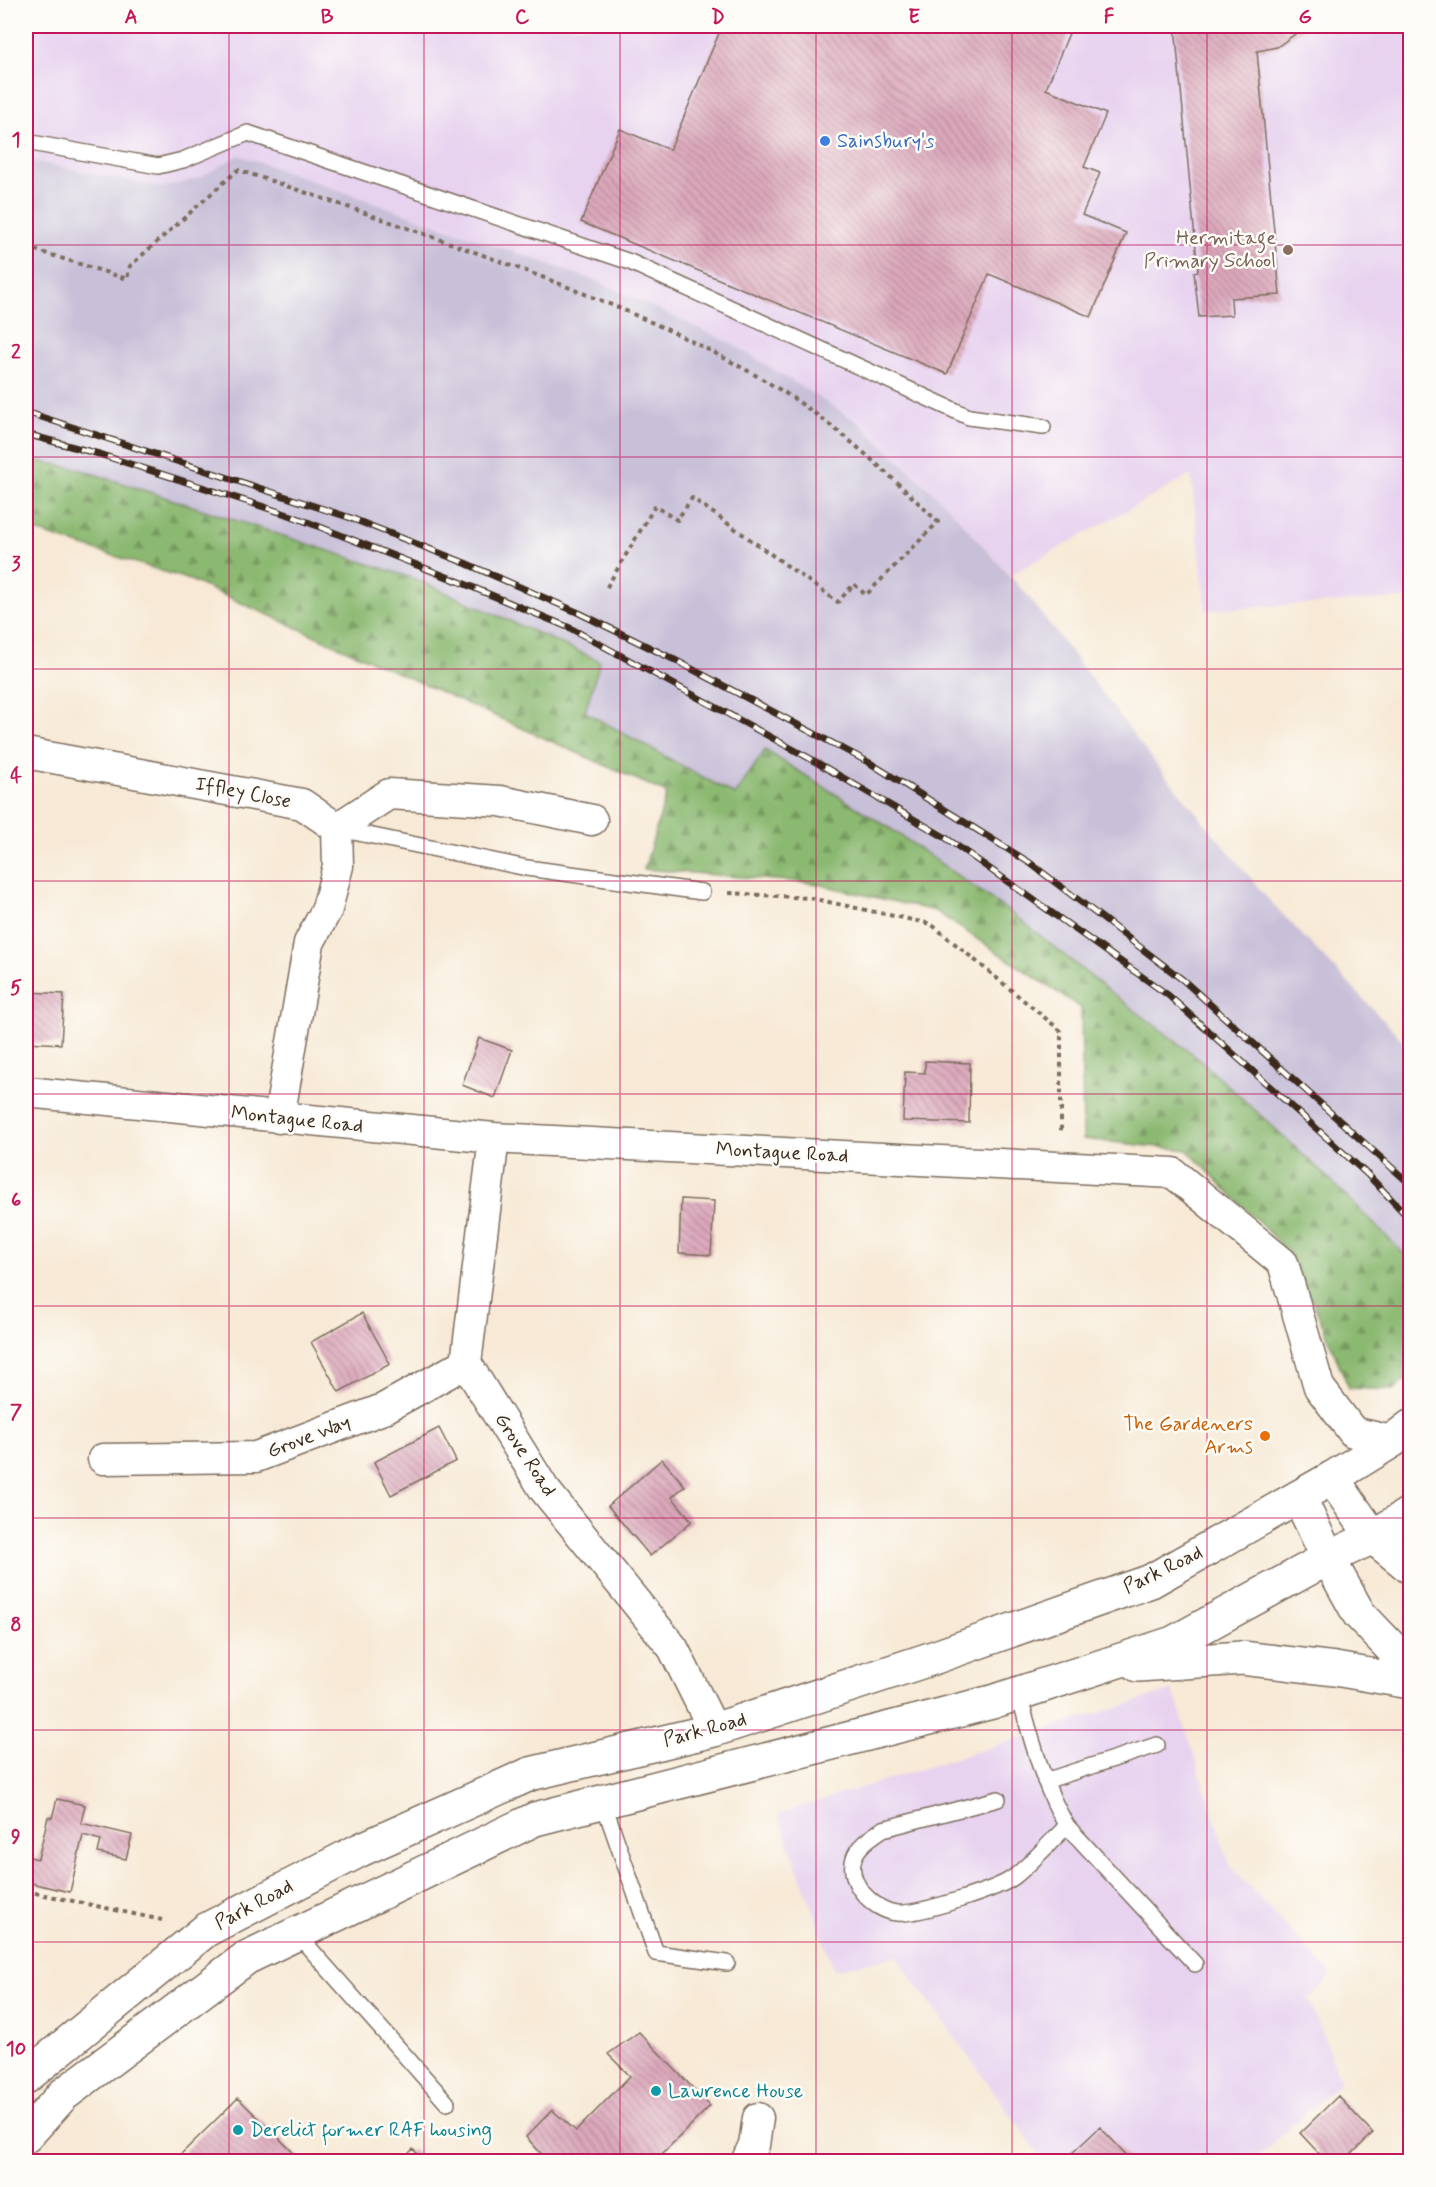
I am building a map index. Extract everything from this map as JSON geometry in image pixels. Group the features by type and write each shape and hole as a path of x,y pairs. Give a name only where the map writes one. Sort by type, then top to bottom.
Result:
{"main road":[{"name":"Park Road","path":"26,2077 206,1929 360,1850 530,1774 714,1730 930,1659 1151,1581 1332,1479 1401,1434"},
{"path":"1332,1479 1373,1537 1410,1567"},
{"path":"1299,1497 1328,1558 1359,1614 1410,1665"},
{"path":"26,2136 63,2095 246,1958 535,1818 992,1702 1173,1643 1328,1558 1373,1537 1410,1513"},
{"path":"1101,1666 1242,1659 1326,1668 1410,1682"}],"street":[{"name":"Iffley Close","path":"26,753 302,804 337,828"},
{"path":"279,1118 309,944 327,909 338,866 337,828 390,794 500,801 592,820"},
{"name":"Montague Road","path":"26,1092 494,1138 1173,1173 1283,1263 1319,1387 1353,1432 1401,1434"},
{"path":"466,1363 494,1138"},
{"name":"Grove Way","path":"103,1459 256,1457 383,1409 466,1363"},
{"name":"Grove Road","path":"466,1363 544,1488 673,1648 714,1730"},
{"path":"746,2162 754,2145 758,2118"}],"lane":[{"path":"26,142 158,166 183,160 248,133 630,262 969,417 1043,427"},
{"path":"337,828 527,868 702,892"},
{"path":"1018,1692 1045,1781 1053,1802 1067,1826 1195,1964"},
{"path":"1045,1781 1157,1745"},
{"path":"998,1799 883,1829 863,1845 854,1858 853,1870 858,1886 868,1899 881,1909 896,1913 912,1913 995,1887 1014,1877 1067,1826"},
{"path":"603,1802 656,1953 727,1963"},
{"path":"297,1934 447,2103"}],"path":[{"path":"26,247 127,279 130,266 238,170 459,246 600,299 729,360 783,392 830,424 938,522 866,595 854,584 838,602 692,498 677,520 655,506 605,590"},
{"path":"702,892 810,897 931,924 1060,1031 1062,1167"},
{"path":"26,1891 206,1929"}],"shaded area":[{"path":"26,26 1410,26 1410,598 1206,610 1191,475 1010,575 949,508 858,422 732,344 602,283 239,155 201,177 161,187 26,160"},
{"path":"239,155 602,283 732,344 858,422 949,508 1028,596 1160,769 1268,899 1410,1048 1410,1260 1320,1170 1199,1059 1017,917 891,829 765,750 736,795 584,712 600,661 415,579 79,469 26,459 26,160 161,187 201,177"},
{"path":"1173,1690 1230,1866 1332,1976 1309,1999 1341,2082 1253,2161 1133,2161 1104,2133 1075,2161 1044,2161 896,1956 834,1970 778,1814"}],"green space":[{"path":"26,459 79,469 415,579 600,661 585,712 735,795 765,750 891,829 1017,917 1199,1059 1320,1170 1410,1260 1410,1377 1393,1390 1349,1388 1290,1254 1187,1150 1083,1139 1081,1008 935,911 812,883 644,869 667,793 190,580 26,528"}],"building":[{"path":"722,26 1072,26 1046,89 1106,114 1084,167 1100,173 1082,215 1126,233 1091,317 989,274 947,374 581,222 620,129 670,150"},
{"path":"1175,26 1306,26 1277,47 1257,51 1280,295 1231,298 1232,315 1199,317 1194,272 1198,271"},
{"path":"28,992 64,994 61,1044 26,1042"},
{"path":"479,1038 512,1050 495,1098 462,1085"},
{"path":"925,1061 970,1063 969,1123 903,1121 905,1072 925,1073"},
{"path":"681,1199 714,1201 711,1255 679,1253"},
{"path":"362,1313 390,1364 339,1392 311,1342"},
{"path":"439,1428 456,1461 391,1495 374,1462"},
{"path":"662,1459 685,1486 672,1497 692,1521 650,1556 608,1506"},
{"path":"57,1799 85,1805 81,1823 132,1835 126,1859 98,1853 101,1840 83,1835 70,1892 26,1882 26,1856 38,1859 48,1817 52,1818"},
{"name":"Lawrence House","path":"639,2032 710,2106 654,2162 549,2162 526,2137 552,2110 576,2131 630,2076 608,2054"},
{"path":"1338,2096 1373,2133 1344,2162 1327,2162 1300,2133"},
{"name":"Derelict former RAF housing","path":"238,2098 303,2162 173,2162"},
{"path":"1100,2127 1133,2162 1075,2162 1069,2156"},
{"name":"Derelict former RAF housing","path":"413,2149 425,2162 400,2162"}],"railway":[{"path":"26,412 348,517 465,563 579,613 673,659 870,763 1030,863 1183,980 1410,1184"},
{"path":"26,434 99,454 292,516 460,582 570,628 809,758 946,838 1168,995 1368,1175 1410,1219"}],"place":[{"name":"Sainsbury's","path":"825,141"},
{"name":"Hermitage Primary School","path":"1288,250"},
{"name":"The Gardeners Arms","path":"1265,1436"},
{"name":"Lawrence House","path":"656,2091"},
{"name":"Derelict former RAF housing","path":"238,2130"}]}
